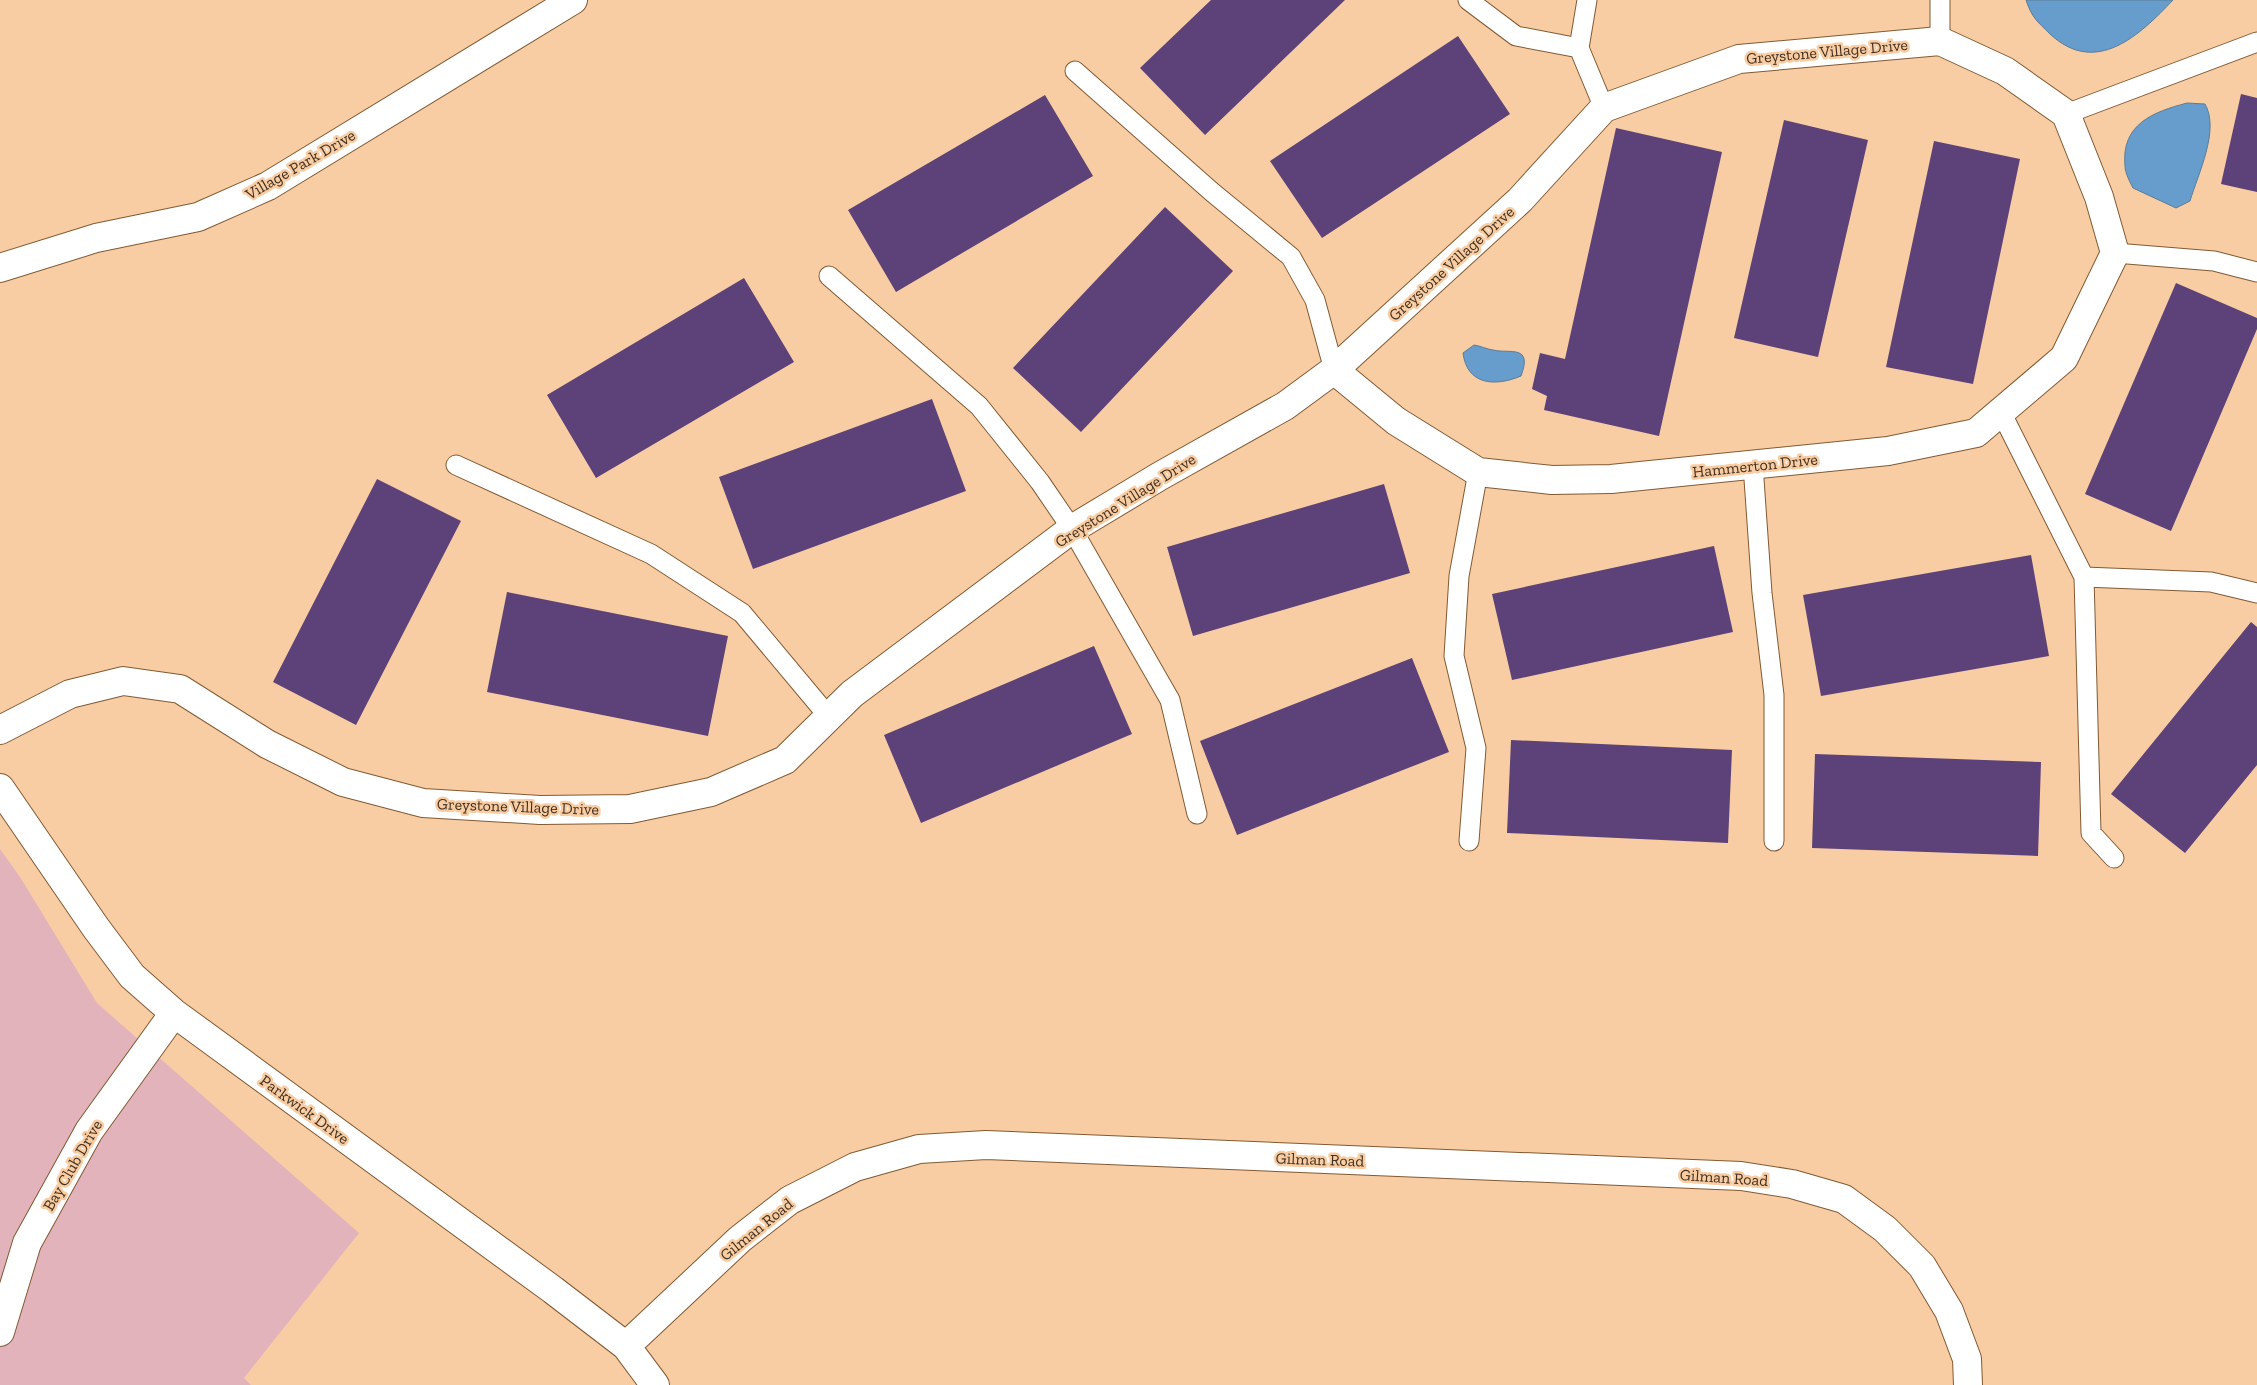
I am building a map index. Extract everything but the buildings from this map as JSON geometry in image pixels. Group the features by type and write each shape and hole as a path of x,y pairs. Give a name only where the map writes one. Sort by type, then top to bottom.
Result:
{"street":[{"name":"Village Park Drive","path":"0,268 96,238 198,217 268,186 574,0"},
{"name":"Greystone Village Drive","path":"0,730 70,694 124,681 180,689 267,744 343,782 423,803 540,810 630,809 711,792 785,760 852,694 1072,529 1160,476 1285,406 1334,370 1520,200 1604,108 1739,59 1940,42 2005,71 2066,114"},
{"path":"2066,114 2099,197 2115,253"},
{"name":"Hammerton Drive","path":"1334,370 1396,422 1478,472 1552,480 1601,479 1888,452 1976,433 2064,358 2115,253"},
{"name":"Parkwick Drive","path":"0,788 96,928 132,976 174,1013 553,1290 626,1346 655,1385"},
{"name":"Bay Club Drive","path":"0,1332 27,1242 89,1131 174,1013"},
{"name":"Gilman Road","path":"626,1346 740,1239 790,1200 855,1167 919,1149 986,1145 1741,1176 1792,1184 1844,1199 1885,1229 1922,1266 1949,1311 1967,1359 1968,1385"}],"lane":[{"path":"1468,0 1516,36 1579,48"},
{"path":"1587,0 1579,48 1604,108"},
{"path":"1940,0 1940,42"},
{"path":"2066,114 2257,42"},
{"path":"1075,71 1212,192 1291,257 1315,300 1334,370"},
{"path":"2115,253 2214,261 2257,272"},
{"path":"829,276 979,406 1040,482 1072,529 1170,700 1197,814"},
{"path":"2001,412 2084,577 2091,832 2114,858"},
{"path":"456,465 651,554 742,613 829,717"},
{"path":"1753,465 1762,593 1774,695 1774,841"},
{"path":"1470,840 1476,748 1454,656 1459,576 1478,472"},
{"path":"2084,577 2211,582 2257,593"}],"shaded area":[{"path":"0,849 20,877 97,1003 359,1233 244,1378 251,1385 0,1385"}],"water":[{"path":"2026,0 2173,0 2132,37 2116,46 2100,51 2084,52 2067,46 2050,34 2033,15"},
{"path":"2187,103 2205,104 2209,115 2209,139 2190,201 2176,208 2133,188 2126,172 2125,152 2128,140 2142,122 2162,111"},
{"path":"1474,345 1493,350 1518,352 1524,359 1521,376 1502,382 1484,381 1476,377 1470,372 1463,353"}]}
